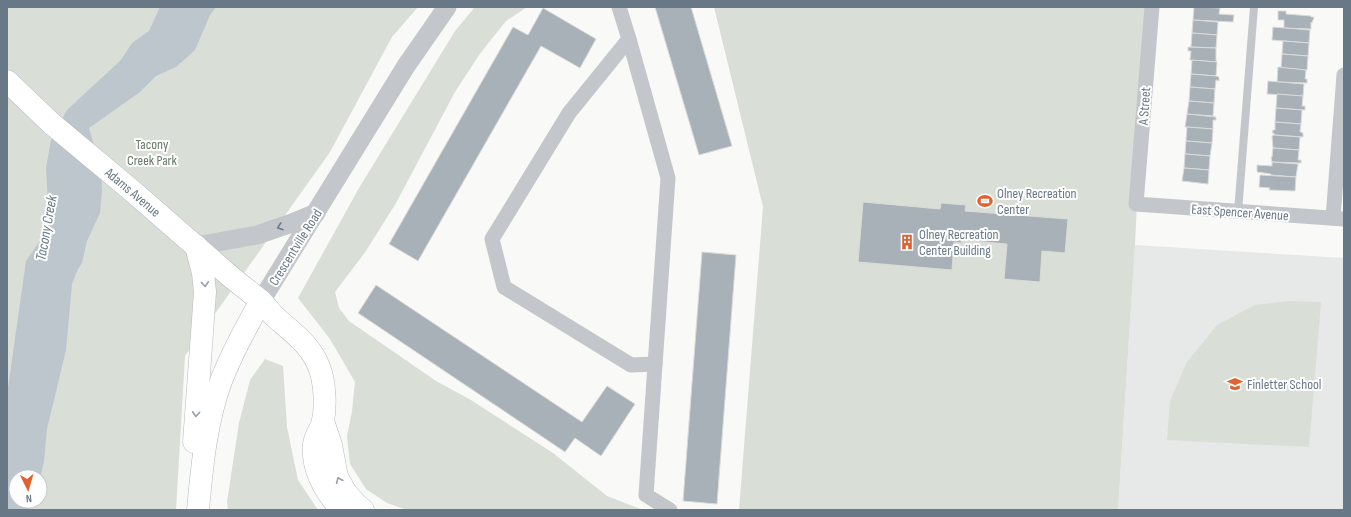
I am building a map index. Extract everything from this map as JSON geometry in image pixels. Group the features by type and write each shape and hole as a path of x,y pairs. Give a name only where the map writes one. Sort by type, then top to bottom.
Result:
{"main road":[{"name":"Adams Avenue","path":"7,81 52,124 261,301 302,340 313,352 323,380 323,421"},
{"path":"192,510 193,450 205,292 204,273 196,246"},
{"name":"Crescentville Road","path":"198,510 203,456 218,390 241,335 261,301"},
{"path":"323,421 313,445 315,464 321,480 330,496 341,510"},
{"path":"323,421 331,445 337,477 346,493 356,506 363,510"}],"street":[{"name":"Crescentville Road","path":"261,301 406,66 447,7"},
{"path":"619,7 668,178 646,495 670,510"},
{"name":"A Street","path":"1136,204 1152,7"},
{"path":"629,39 569,113 492,239 504,287 631,365 655,364"},
{"path":"1338,218 1344,75"},
{"name":"East Spencer Avenue","path":"1136,204 1338,218"},
{"path":"196,246 258,235 316,213"}],"lane":[{"path":"1238,212 1254,7"}],"shaded area":[{"path":"160,7 216,7 210,15 195,50 176,67 156,76 140,92 89,128 101,170 102,191 100,213 87,241 82,263 72,284 66,350 47,429 42,469 8,469 8,509 30,509 7,510 7,395 26,261 46,232 49,220 46,168 51,140 67,110 121,60 132,43 149,31"},
{"name":"Finletter School","path":"1135,245 1344,258 1344,510 1118,510"}],"green space":[{"name":"Tacony Creek Park","path":"7,7 418,7 392,37 330,152 185,356 176,510 7,510"},
{"path":"475,7 527,7 506,21 479,55 455,92 396,203 366,251 335,292 339,308 349,321 436,381 471,400 553,453 607,496 643,510 407,510 387,503 366,489 350,464 347,436 352,411 355,382 330,339 298,298 359,188 455,31"},
{"name":"Olney Recreation Center","path":"714,7 1146,7 1135,245 1118,510 739,510 763,207"},
{"path":"1290,301 1321,302 1309,447 1167,440 1170,401 1187,362 1217,325 1255,305"},
{"path":"265,359 283,366 287,427 298,480 318,510 228,510 227,502 239,423 250,380"}],"building":[{"path":"655,7 691,7 732,146 699,155"},
{"path":"1194,7 1220,8 1219,14 1234,15 1233,22 1193,20"},
{"path":"543,8 596,39 580,68 541,46 418,261 389,244 513,27 528,35"},
{"path":"1278,11 1286,11 1286,14 1314,17 1312,23 1311,22 1311,29 1284,28 1284,20 1278,20"},
{"path":"1193,20 1218,22 1217,35 1192,33"},
{"path":"1273,27 1310,30 1309,43 1272,40"},
{"path":"1192,33 1217,35 1216,48 1191,47"},
{"path":"1283,41 1309,43 1308,56 1282,54"},
{"path":"1188,47 1216,48 1216,62 1190,60 1191,51 1188,51"},
{"path":"1282,54 1308,56 1307,70 1281,68"},
{"path":"1192,60 1217,62 1216,76 1191,74"},
{"path":"1278,67 1306,70 1305,79 1307,79 1307,83 1277,82"},
{"path":"1191,74 1216,76 1219,77 1219,81 1216,80 1215,89 1190,87"},
{"path":"1268,81 1304,84 1303,96 1267,94"},
{"path":"1190,87 1215,89 1214,103 1189,101"},
{"path":"1277,94 1303,96 1302,106 1305,106 1305,110 1276,108"},
{"path":"1189,101 1214,103 1213,116 1187,114"},
{"path":"1276,108 1302,110 1301,124 1275,122"},
{"path":"1187,114 1216,117 1216,120 1213,120 1213,129 1185,127"},
{"path":"1275,122 1301,124 1300,132 1303,133 1303,137 1274,135 1274,133 1272,133 1273,130 1275,130"},
{"path":"1187,127 1213,129 1212,143 1186,141"},
{"path":"1272,136 1300,137 1299,150 1273,148"},
{"path":"1186,141 1212,143 1210,156 1185,154"},
{"path":"1273,148 1299,150 1298,160 1301,160 1301,163 1272,162 1271,157"},
{"path":"1185,154 1210,156 1209,170 1184,168"},
{"path":"1272,162 1298,164 1296,177 1257,172 1257,165 1272,166"},
{"path":"1184,168 1209,170 1208,184 1182,181"},
{"path":"1260,175 1296,177 1295,191 1269,190 1270,188 1259,187"},
{"name":"Olney Recreation Center Building","path":"863,202 940,209 941,203 966,205 965,211 1068,219 1065,253 1042,251 1040,282 1004,279 1007,244 962,240 961,243 954,242 952,270 858,262"},
{"path":"702,252 736,255 717,504 683,501"},
{"path":"376,285 582,422 607,386 635,404 601,456 575,438 565,452 358,313"}],"place":[{"name":"Olney Recreation Center","path":"985,201"},
{"name":"Olney Recreation Center Building","path":"907,242"},
{"name":"Finletter School","path":"1235,384"}],"water label":[{"name":"Tacony Creek","path":"46,228"}]}
